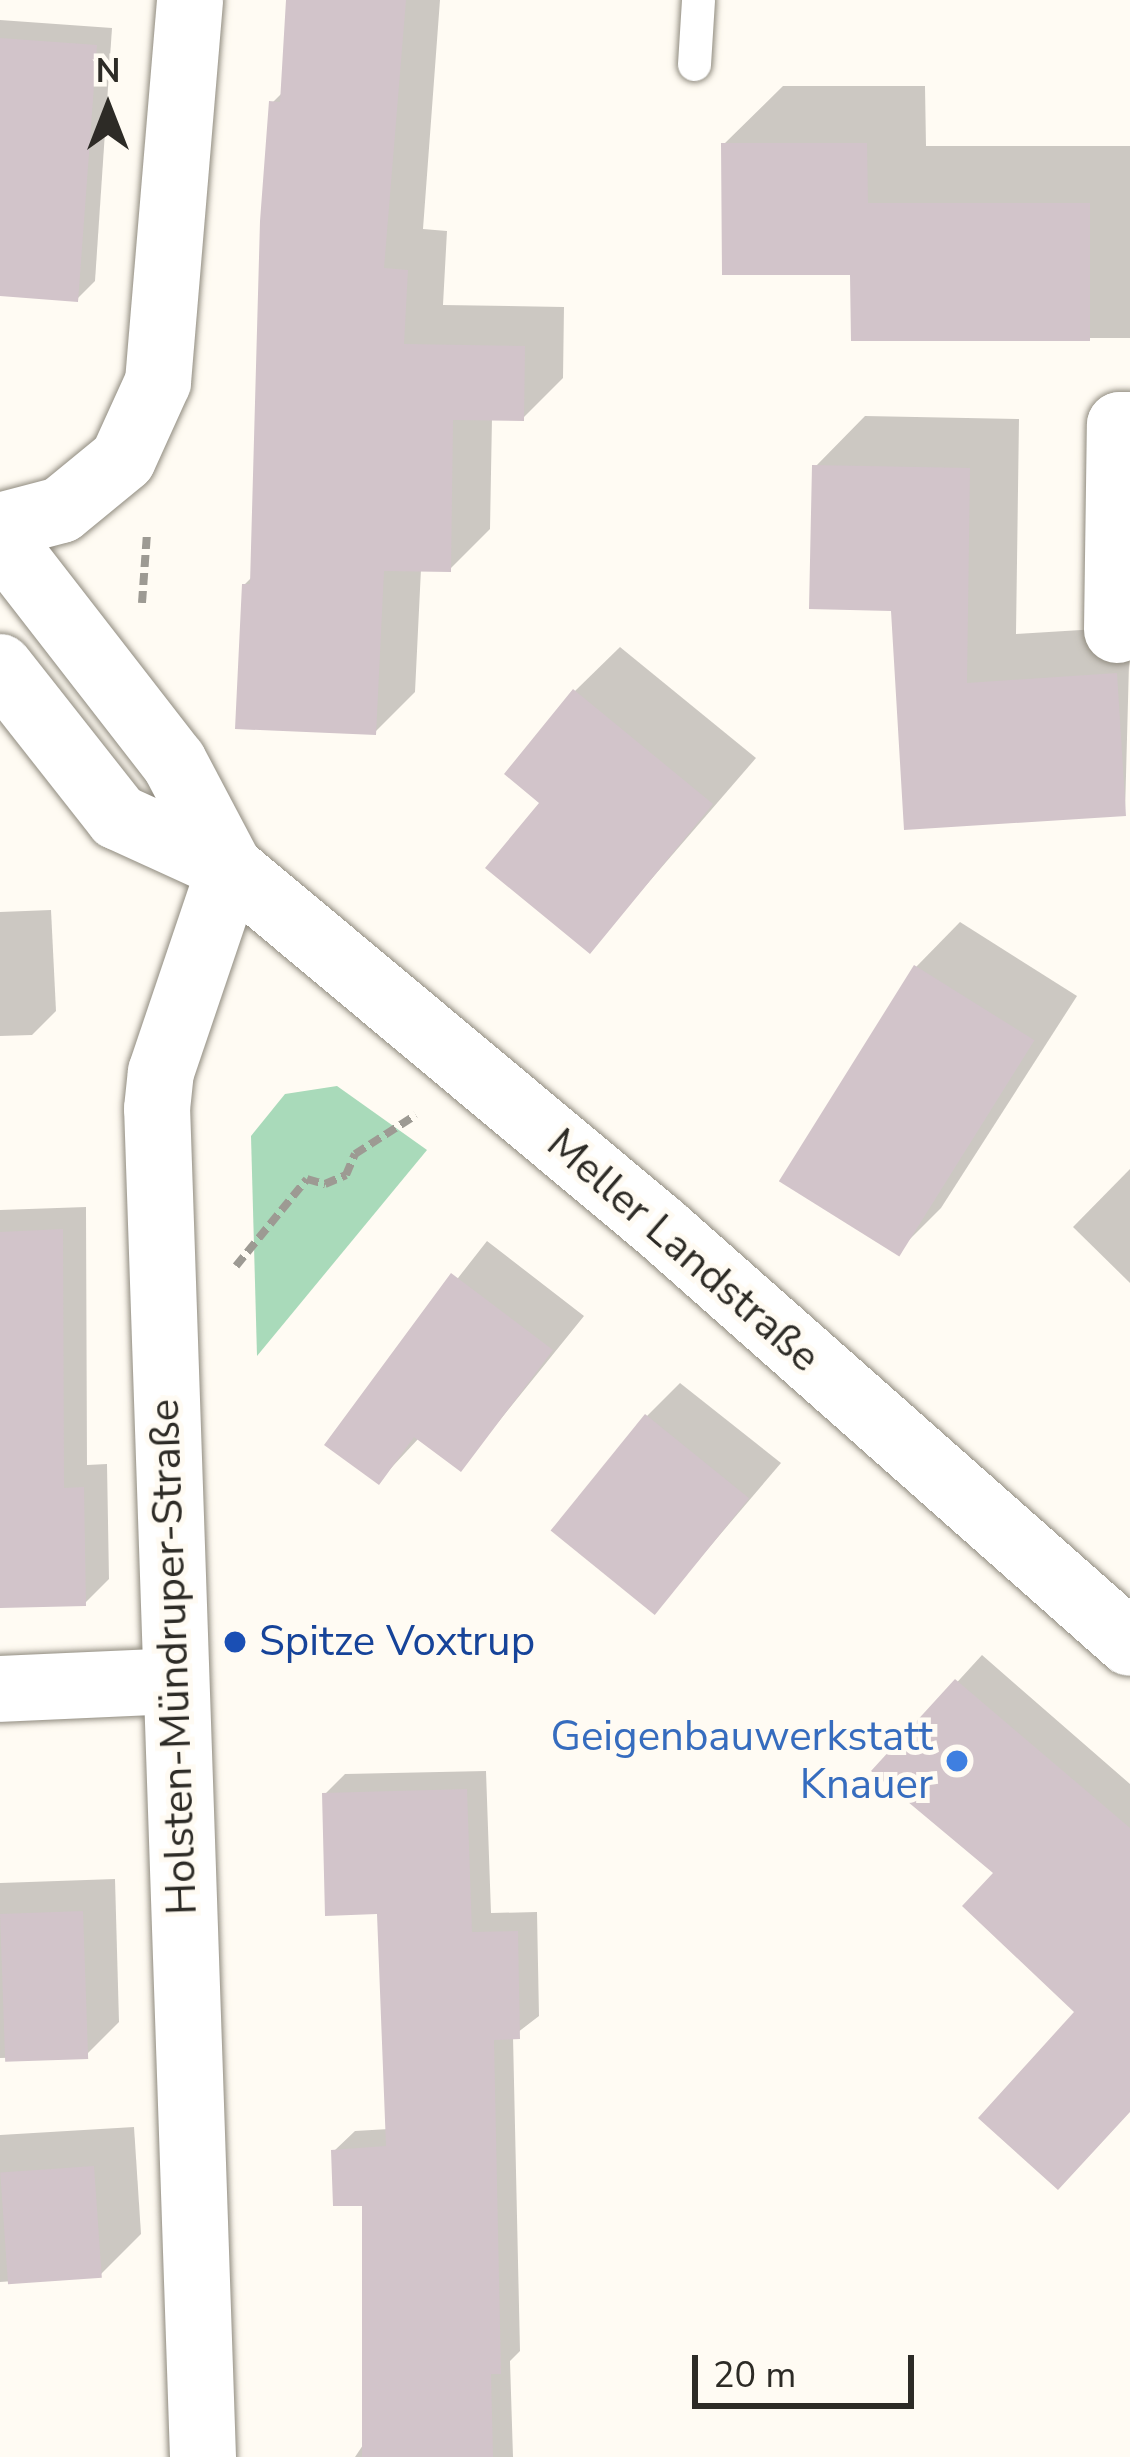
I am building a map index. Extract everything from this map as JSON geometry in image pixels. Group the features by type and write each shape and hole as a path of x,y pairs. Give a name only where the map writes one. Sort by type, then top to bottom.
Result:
{"street":[{"path":"0,526 61,510 123,459 158,382 190,0"},
{"path":"1117,630 1120,425 1130,425"},
{"name":"Meller Landstraße","path":"0,538 173,762 230,868"},
{"name":"Meller Landstraße","path":"0,667 118,817 230,868 477,1075 1130,1643"},
{"name":"Holsten-Mündruper-Straße","path":"203,2457 173,1681 161,1072 230,868"},
{"path":"0,1689 173,1681"}],"lane":[{"path":"694,64 698,0"}],"path":[{"path":"164,1351 307,1179 325,1184 346,1175 355,1154 477,1075"}],"green space":[{"path":"337,1086 427,1150 257,1356 251,1136 285,1094"}],"building":[{"path":"286,0 406,0 384,268 408,270 404,344 525,346 524,421 453,420 451,572 384,571 376,735 235,729 242,584 250,584 260,221 269,101 280,102"},
{"path":"0,38 97,45 78,302 0,296"},
{"path":"721,143 867,143 868,203 1090,203 1090,341 851,341 850,275 722,275"},
{"path":"812,465 970,468 967,683 1117,673 1126,816 904,830 891,611 809,609"},
{"path":"573,689 713,804 590,954 485,868 539,803 504,774"},
{"path":"914,965 1034,1040 899,1257 779,1181"},
{"path":"63,1229 64,1488 84,1487 86,1606 0,1608 0,1232"},
{"path":"451,1273 553,1350 461,1472 414,1437 379,1485 324,1445"},
{"path":"645,1414 749,1498 655,1615 551,1531"},
{"path":"955,1679 1130,1828 1130,2112 1058,2190 978,2118 1074,2012 962,1906 993,1873 871,1771"},
{"path":"467,1789 472,1932 518,1931 520,2039 494,2040 501,2374 491,2374 493,2457 362,2457 362,2206 333,2206 331,2150 386,2146 377,1914 325,1916 322,1793"},
{"path":"83,1911 88,2059 5,2062 0,1914"},
{"path":"94,2166 102,2278 8,2284 0,2173"}],"place":[{"name":"Spitze Voxtrup","path":"235,1642"},
{"name":"Geigenbauwerkstatt Knauer","path":"957,1761"}]}
